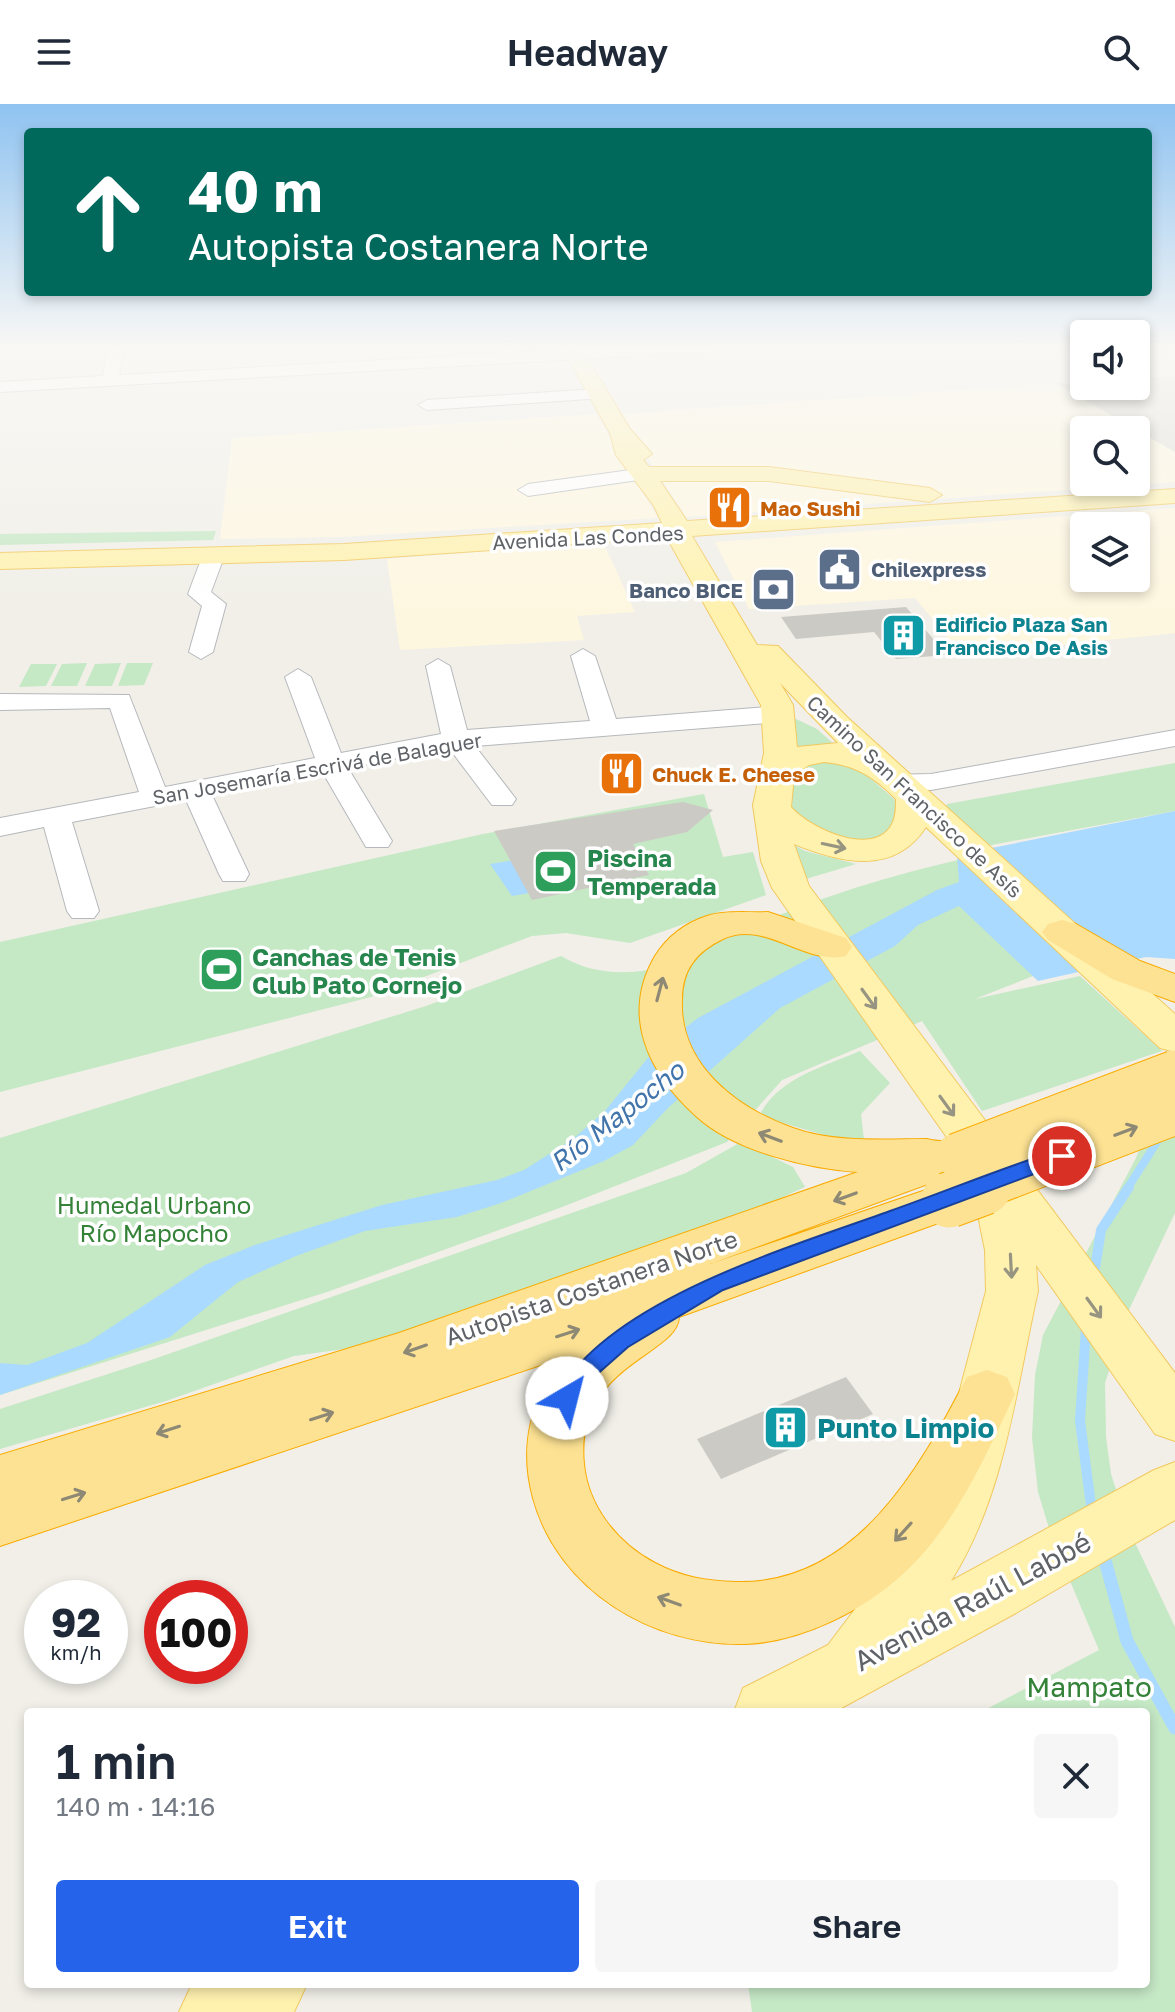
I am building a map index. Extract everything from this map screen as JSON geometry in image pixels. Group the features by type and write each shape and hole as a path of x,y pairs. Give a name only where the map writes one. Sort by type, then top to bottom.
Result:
{"highway":[{"path":"832,947 785,926 759,921 726,923 697,935 679,952 659,988 657,1022 673,1063 709,1103 777,1141 953,1172"},
{"path":"1062,932 1126,970 1175,989"},
{"name":"Autopista Costanera Norte","path":"0,1519 344,1409 715,1284 1175,1072"},
{"name":"Autopista Costanera Norte","path":"0,1481 402,1354 953,1172 1175,1113"},
{"path":"715,1284 645,1325 598,1359 567,1398 555,1439 559,1491 576,1531 589,1549 621,1577 660,1598 704,1610 748,1613 789,1605 841,1583 883,1553 912,1521 967,1436 987,1394"}],"main road":[{"name":"Camino San Francisco de Asís","path":"624,435 632,441 647,464 645,474 760,670 779,714 774,790 775,851 804,906 906,1050 953,1172 1032,1222 1165,1405"},
{"path":"645,474 769,474 964,500"},
{"name":"Avenida Las Condes","path":"3,557 33,557 47,548 318,544 677,527 712,529 1077,498 1175,486"},
{"name":"Avenida Las Condes","path":"3,557 317,554 677,527 964,500 1175,496"},
{"name":"Camino San Francisco de Asís","path":"712,529 703,536 701,543 778,667 1175,1038"},
{"path":"779,714 814,717 836,724"},
{"path":"831,752 860,757 916,797 914,819 907,834 891,845 868,850 839,847 811,839 789,827 774,790 790,761 831,752"},
{"path":"852,1666 912,1588 946,1536 964,1488 1008,1311 1012,1272 1007,1229 953,1172"},
{"name":"Avenida Raúl Labbé","path":"774,1708 1086,1540 1167,1510"},
{"path":"218,2012 262,1988"}],"street":[{"path":"528,490 645,474"},
{"path":"201,652 214,604 199,594 213,557"},
{"path":"583,656 606,729"},
{"path":"438,666 456,739 502,799"},
{"path":"298,677 331,763 377,841"},
{"path":"0,702 120,700 155,797"},
{"name":"San Josemaría Escrivá de Balaguer","path":"0,827 456,739 779,714"},
{"path":"1175,738 931,782 916,797 931,802 943,794 1175,755"},
{"path":"195,789 234,874"},
{"path":"56,816 83,911"}],"shaded area":[{"path":"277,435 609,435 658,518 341,537 220,539 232,438"},
{"path":"633,435 1070,435 1070,490 686,517"},
{"path":"1150,435 1175,435 1175,452 1150,438"},
{"path":"1150,438 1175,452 1175,482 1150,484"},
{"path":"1175,508 1175,633 962,655 915,598 749,609 715,542 1070,516 1070,592 1150,592 1150,512 1121,512"},
{"path":"603,542 635,612 577,616 584,640 400,650 387,559"}],"green space":[{"path":"216,531 213,540 0,545 0,534"},
{"path":"87,663 77,686 51,686 62,664"},
{"path":"121,663 112,686 85,686 95,664"},
{"path":"127,663 153,663 144,685 118,686"},
{"path":"31,664 57,664 46,686 19,687"},
{"path":"796,719 817,729 836,746 791,753 790,721"},
{"path":"815,758 853,763 894,799 900,814 891,828 880,836 853,840 797,820 791,803 794,771"},
{"path":"1175,763 1175,811 986,846 944,810 947,804"},
{"name":"Canchas de Tenis Club Pato Cornejo","path":"704,794 723,857 753,852 766,895 630,943 566,933 532,936 371,997 0,1092 0,942 483,834"},
{"path":"782,839 805,851 856,864 799,881"},
{"name":"Humedal Urbano Río Mapocho","path":"999,851 1165,949 1053,968 975,999 1080,976 1162,1051 982,1111 922,1021 782,1080 727,1142 557,1209 327,1292 0,1395 0,1138 426,1006 561,956 603,971 625,972 661,967 827,897 913,871"},
{"path":"860,1051 890,1083 861,1114 864,1140 831,1137 759,1116 767,1103 790,1083"},
{"name":"Mampato","path":"1175,1067 1175,1213 1127,1314 1105,1383 1106,1437 1111,1474 1130,1532 1175,1627 1175,2012 752,2012 749,1988 1150,1988 1150,1708 989,1708 1099,1650 1052,1538 1038,1492 1032,1438 1035,1375 1043,1335 1135,1160"},
{"path":"741,1142 793,1167 805,1187 702,1234 395,1342 294,1356 166,1401 0,1449 0,1409 151,1360 686,1173"}],"water":[{"name":"Río Mapocho","path":"1175,811 1175,959 1146,957 1038,981 959,906 918,925 895,946 780,1008 668,1108 633,1145 604,1161 501,1203 457,1217 365,1231 296,1256 238,1282 170,1337 0,1395 0,1363 27,1365 87,1343 205,1265 255,1245 382,1205 497,1180 524,1170 573,1139 605,1111 651,1054 698,1018 937,890 959,882 957,855"},
{"name":"Piscina Temperada","path":"594,847 610,879 512,896 490,864"}],"building":[{"name":"Edificio Plaza San Francisco De Asis","path":"906,607 947,655 896,659 874,632 796,639 781,617"},
{"path":"683,802 713,810 687,832 633,844 649,875 532,900 494,831"},
{"name":"Punto Limpio","path":"846,1377 873,1414 721,1479 697,1439"}],"waterway":[{"path":"1127,1189 1162,1134"},
{"path":"1094,1275 1101,1230 1129,1187"},
{"path":"1086,1328 1080,1421 1092,1513"},
{"path":"1103,1553 1127,1641 1175,1728"}],"place":[{"name":"Mao Sushi","path":"729,508"},
{"name":"Chilexpress","path":"840,569"},
{"name":"Banco BICE","path":"774,590"},
{"name":"Edificio Plaza San Francisco De Asis","path":"904,635"},
{"name":"Chuck E. Cheese","path":"621,774"},
{"name":"Piscina Temperada","path":"556,871"},
{"name":"Canchas de Tenis Club Pato Cornejo","path":"221,970"},
{"name":"Punto Limpio","path":"786,1427"}],"route":[{"path":"567,1398 586,1371 620,1341 715,1284 1062,1156"}]}
